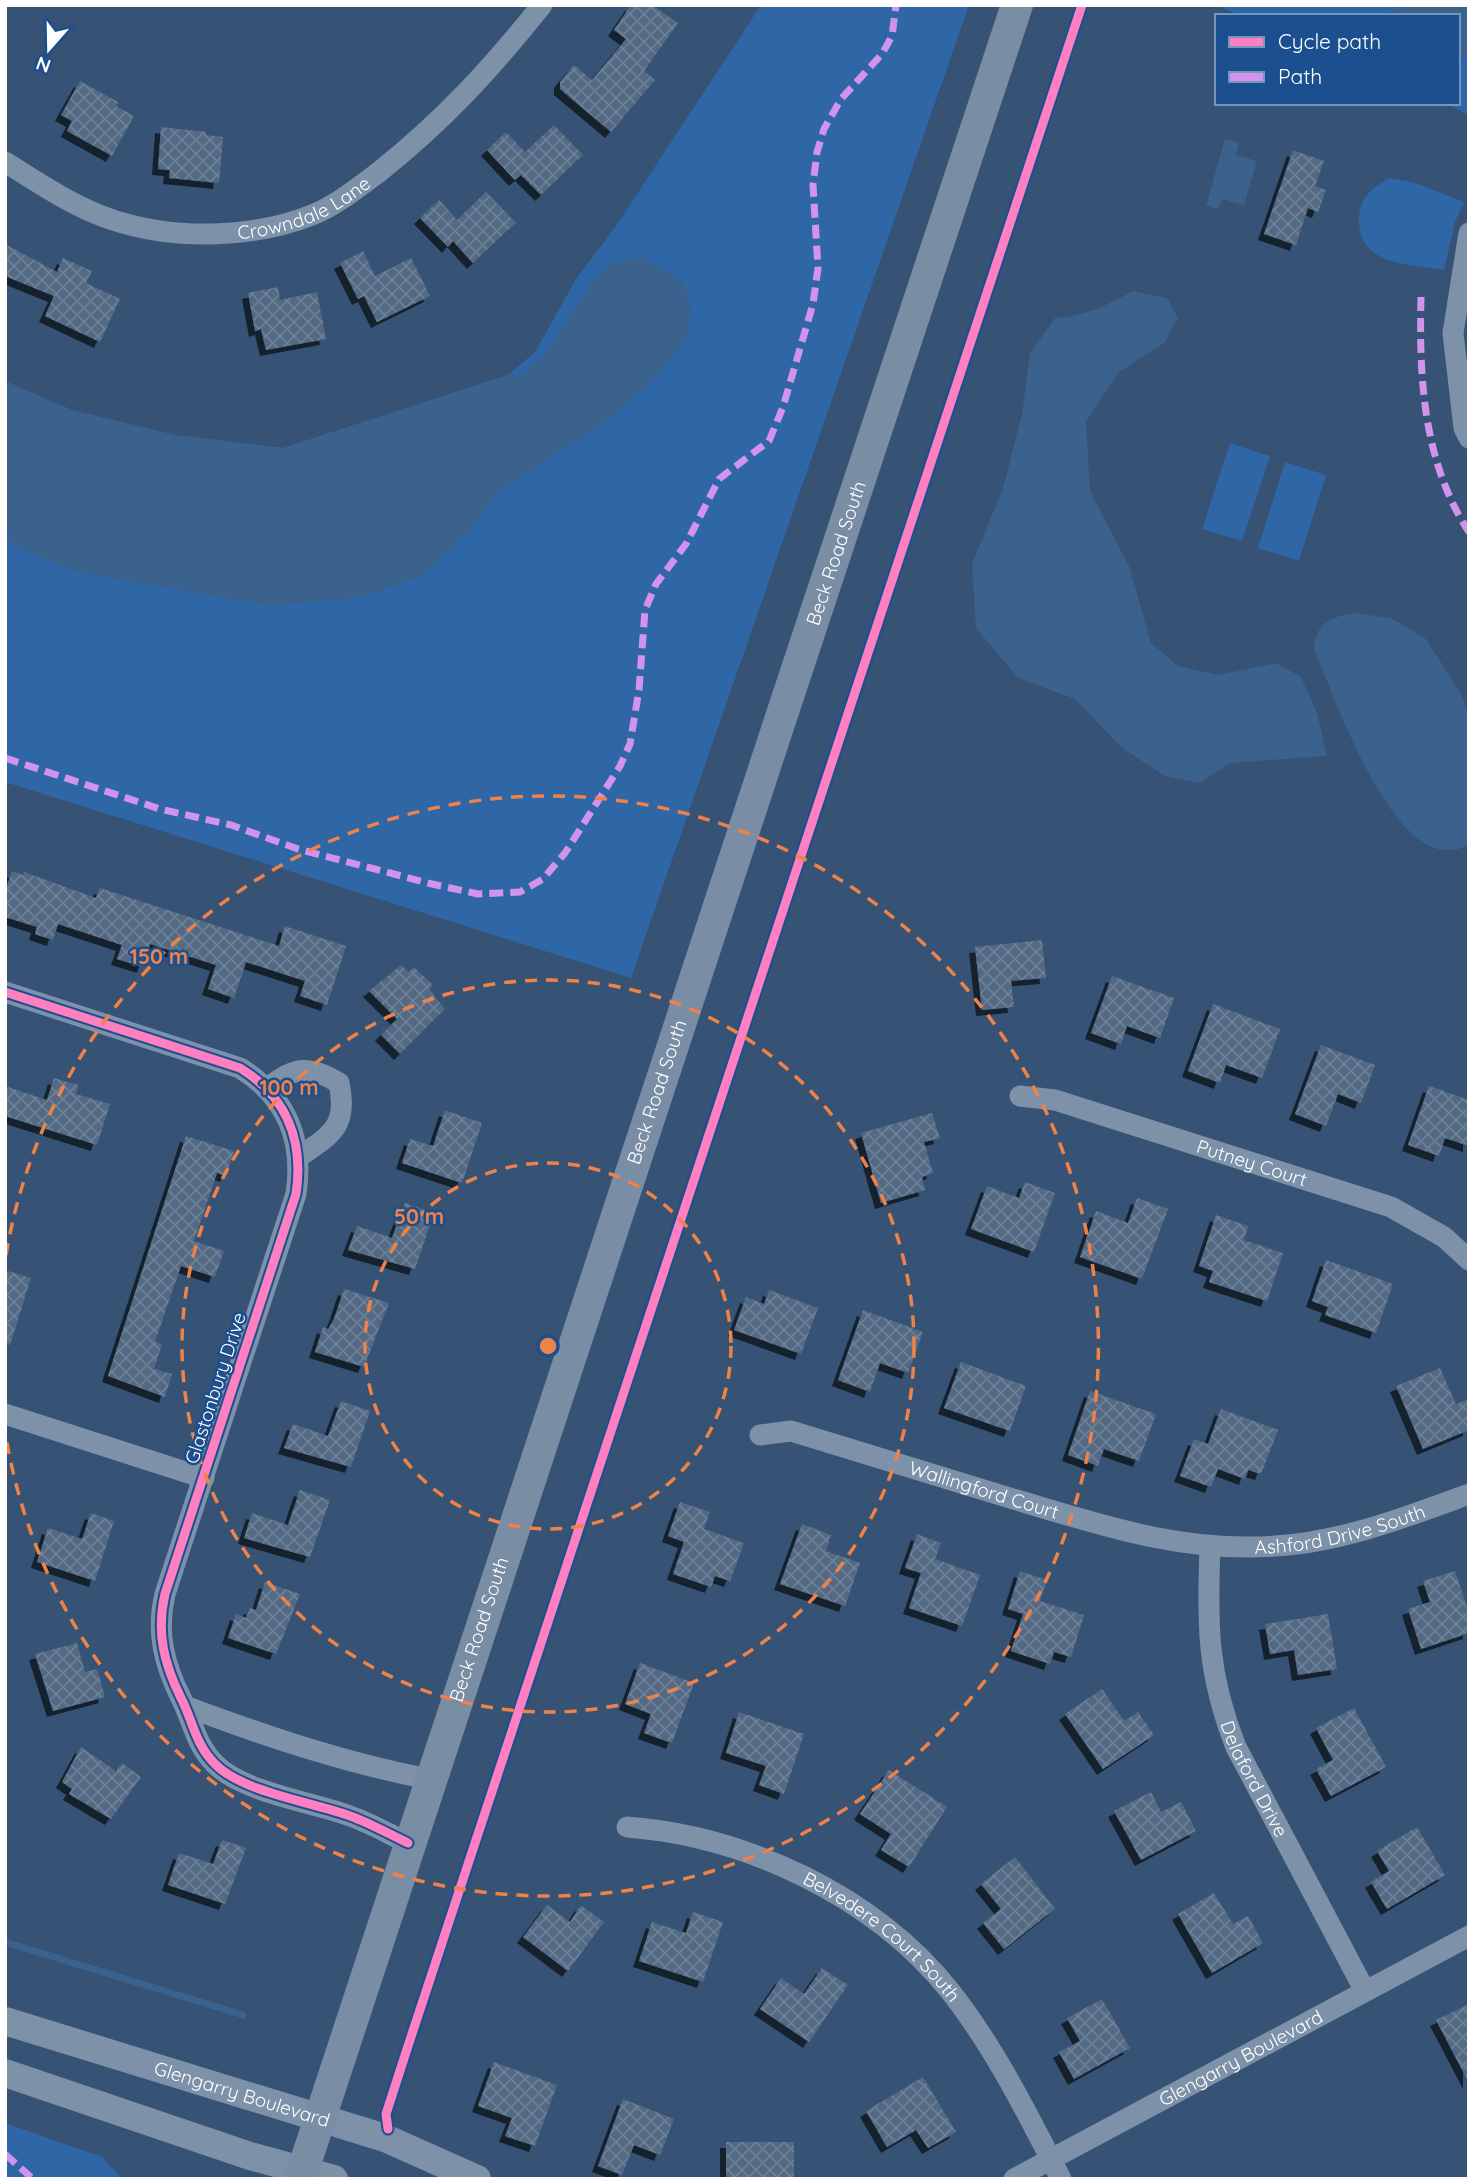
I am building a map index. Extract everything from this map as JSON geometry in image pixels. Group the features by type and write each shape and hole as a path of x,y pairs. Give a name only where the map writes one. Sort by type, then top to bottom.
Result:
{"main road":[{"name":"Beck Road South","path":"301,2175 429,1779 779,730 1017,5"}],"street":[{"name":"Crowndale Lane","path":"5,162 110,220 159,233 262,229 313,215 360,187 416,143 484,78 542,5"},
{"path":"1469,233 1453,333 1464,428 1469,438"},
{"name":"Glastonbury Drive","path":"5,992 222,1060 268,1088 290,1121 300,1156 296,1194 162,1606 164,1656 186,1706 194,1737 216,1766 244,1782 352,1816 408,1843"},
{"path":"268,1088 281,1076 298,1070 321,1071 339,1083 344,1105 338,1123 327,1138 300,1156"},
{"name":"Putney Court","path":"1020,1096 1055,1100 1391,1207 1444,1237 1469,1260"},
{"path":"5,1414 204,1478"},
{"name":"Wallingford Court","path":"760,1435 791,1431 1127,1533 1210,1547"},
{"name":"Ashford Drive South","path":"1210,1547 1264,1547 1312,1542 1393,1521 1469,1494"},
{"name":"Delaford Drive","path":"1210,1547 1208,1642 1224,1717 1236,1747 1366,1991"},
{"path":"186,1706 254,1732 368,1767 429,1779"},
{"name":"Belvedere Court South","path":"627,1827 667,1830 768,1860 824,1887 865,1913 909,1949 949,1990 1003,2072 1061,2179"},
{"name":"Glengarry Boulevard","path":"1014,2179 1469,1936"},
{"name":"Glengarry Boulevard","path":"5,2021 385,2138 477,2179"},
{"path":"5,2073 301,2175 334,2179"}],"shaded area":[{"path":"761,5 969,5 631,978 5,782 5,381 72,410 175,435 283,448 508,375 535,352 576,279 616,226"},
{"path":"1216,5 1469,5 1469,115 1449,105 1460,105 1460,14 1236,14"},
{"path":"1403,5 1469,5 1469,14 1462,19 1469,22 1469,46 1460,63 1460,14 1387,14"},
{"path":"1225,139 1239,143 1236,155 1257,161 1244,205 1222,199 1218,209 1206,206"},
{"path":"1390,178 1416,183 1464,202 1455,222 1444,270 1388,260 1367,246 1361,234 1361,205 1373,189"},
{"path":"642,257 683,282 691,307 687,338 650,384 599,427 499,490 473,527 424,575 362,597 272,606 76,572 18,547 5,537 5,381 72,410 175,435 283,448 508,375 518,377 546,355 594,279 611,263"},
{"path":"1133,291 1167,298 1178,318 1165,342 1118,373 1086,421 1090,491 1129,566 1151,643 1178,666 1219,675 1276,663 1301,677 1317,713 1327,756 1230,763 1200,783 1165,776 1122,748 1075,699 1018,678 976,628 972,564 1003,488 1022,414 1030,353 1055,318 1086,313"},
{"path":"1230,443 1270,456 1242,541 1202,529"},
{"path":"1285,462 1326,475 1299,561 1258,548"},
{"path":"1355,613 1391,618 1426,639 1460,692 1469,713 1469,844 1443,850 1418,838 1394,814 1372,780 1353,742 1314,649 1321,627 1339,616"},
{"path":"5,2123 102,2157 122,2179 5,2179"}],"building":[{"path":"631,5 652,5 678,23 644,71 655,80 611,132 560,89 560,82 574,65 592,80 626,39 614,30"},
{"path":"80,81 118,102 116,106 134,116 112,156 67,131 72,121 61,115"},
{"path":"554,125 583,155 541,195 521,175 515,180 487,150 506,132 525,152"},
{"path":"161,127 206,132 206,135 223,137 219,183 169,178 170,170 158,169"},
{"path":"1293,150 1324,161 1315,186 1326,190 1318,212 1308,208 1296,245 1264,234"},
{"path":"486,192 516,223 473,263 453,241 448,247 420,218 439,200 457,220"},
{"path":"5,244 57,272 63,258 92,271 86,283 120,299 100,342 45,316 54,296 5,276"},
{"path":"363,251 375,276 411,258 430,296 377,322 364,296 358,299 340,263"},
{"path":"278,287 280,300 317,292 326,339 266,350 261,329 255,331 248,293"},
{"path":"12,871 23,875 24,872 96,898 100,888 279,946 285,926 346,946 327,1005 300,996 305,981 246,962 234,998 208,989 216,965 150,944 143,967 117,959 122,945 58,924 53,940 35,934 37,927 5,917 5,891"},
{"path":"1042,940 1046,978 1011,981 1014,1007 982,1010 975,947"},
{"path":"401,965 409,972 414,967 433,985 429,989 445,1009 400,1054 381,1035 397,1019 369,991"},
{"path":"1112,976 1174,998 1160,1038 1127,1026 1121,1044 1091,1033"},
{"path":"1213,1004 1280,1029 1262,1078 1226,1065 1220,1083 1188,1071"},
{"path":"1321,1045 1375,1065 1361,1103 1338,1094 1326,1126 1295,1114"},
{"path":"54,1078 78,1085 76,1094 110,1104 97,1145 5,1116 5,1086 47,1100"},
{"path":"1429,1086 1469,1100 1469,1146 1445,1138 1439,1156 1408,1145"},
{"path":"445,1110 482,1123 462,1183 402,1163 410,1139 433,1146"},
{"path":"932,1113 940,1138 924,1142 933,1173 922,1177 925,1190 881,1203 861,1133"},
{"path":"186,1136 234,1151 226,1176 217,1173 194,1241 224,1251 215,1277 181,1266 155,1342 162,1344 154,1369 172,1374 165,1397 108,1376"},
{"path":"1025,1182 1055,1193 1034,1252 971,1229 987,1186 1019,1198"},
{"path":"1137,1198 1168,1209 1142,1279 1080,1257 1096,1211 1128,1223"},
{"path":"405,1203 434,1213 415,1269 348,1250 357,1226 392,1238"},
{"path":"1216,1215 1248,1226 1244,1240 1283,1253 1267,1301 1209,1282 1213,1271 1199,1266"},
{"path":"1326,1260 1393,1284 1376,1333 1325,1315 1328,1307 1312,1301"},
{"path":"5,1270 31,1278 10,1345 5,1344"},
{"path":"344,1289 389,1303 364,1367 315,1352 323,1327 328,1329 334,1319"},
{"path":"769,1290 818,1308 801,1354 734,1330 746,1297 764,1304"},
{"path":"863,1310 923,1332 908,1373 880,1363 870,1392 838,1380"},
{"path":"961,1362 1026,1386 1010,1431 944,1408"},
{"path":"1440,1368 1456,1404 1469,1399 1469,1430 1423,1449 1396,1386"},
{"path":"1090,1391 1156,1414 1139,1461 1104,1449 1098,1466 1068,1455"},
{"path":"341,1401 370,1411 351,1467 284,1448 293,1424 328,1436"},
{"path":"1221,1409 1278,1430 1261,1474 1248,1470 1245,1479 1218,1469 1211,1487 1180,1476 1194,1439 1208,1444"},
{"path":"300,1490 330,1500 310,1557 244,1538 252,1513 288,1525"},
{"path":"680,1502 710,1512 704,1529 744,1543 730,1581 715,1576 711,1587 673,1574 684,1542 668,1536"},
{"path":"91,1513 114,1521 95,1581 37,1562 48,1528 82,1539"},
{"path":"802,1524 831,1535 826,1551 860,1563 845,1606 780,1584"},
{"path":"917,1534 941,1543 935,1559 980,1575 962,1626 909,1608 921,1573 905,1568"},
{"path":"1020,1571 1047,1580 1040,1601 1084,1615 1071,1657 1054,1652 1050,1664 1011,1651 1023,1614 1008,1609"},
{"path":"1455,1571 1469,1613 1469,1633 1421,1649 1408,1609 1430,1602 1423,1581"},
{"path":"265,1582 300,1594 276,1654 228,1638 236,1614 246,1618 250,1608 256,1610"},
{"path":"1328,1614 1337,1669 1298,1675 1294,1650 1270,1654 1265,1624"},
{"path":"77,1643 85,1672 97,1669 105,1697 53,1711 35,1654"},
{"path":"640,1663 694,1683 672,1743 644,1733 651,1714 625,1704"},
{"path":"1102,1689 1124,1721 1138,1712 1154,1735 1103,1769 1065,1714"},
{"path":"1354,1708 1386,1767 1331,1796 1316,1769 1333,1760 1316,1728"},
{"path":"739,1712 804,1734 784,1794 759,1785 766,1766 726,1753"},
{"path":"81,1747 116,1771 122,1763 141,1777 111,1819 69,1794 72,1789 62,1782"},
{"path":"889,1770 947,1807 909,1867 881,1850 891,1834 860,1814"},
{"path":"1151,1792 1161,1812 1181,1802 1196,1831 1141,1860 1114,1811"},
{"path":"1417,1827 1445,1875 1387,1909 1371,1882 1389,1871 1377,1851"},
{"path":"222,1840 246,1848 225,1904 168,1885 179,1853 213,1864"},
{"path":"1015,1857 1055,1909 1004,1949 983,1923 1001,1909 981,1884"},
{"path":"1214,1893 1233,1924 1248,1916 1263,1943 1212,1973 1178,1914"},
{"path":"547,1905 570,1922 581,1905 604,1922 568,1971 523,1937"},
{"path":"693,1912 723,1922 703,1982 639,1961 652,1922 686,1933"},
{"path":"822,1968 848,1985 809,2042 760,2009 781,1978 804,1994"},
{"path":"1102,1999 1130,2048 1074,2079 1059,2052 1080,2041 1067,2018"},
{"path":"1469,2004 1469,2083 1436,2020"},
{"path":"494,2062 557,2085 535,2146 505,2136 512,2118 478,2106"},
{"path":"923,2077 956,2132 928,2148 916,2130 887,2147 866,2111"},
{"path":"623,2099 674,2119 660,2155 634,2145 622,2175 598,2166"},
{"path":"726,2142 794,2142 794,2179 726,2179"}],"waterway":[{"path":"5,1942 243,2015"}],"marked path":[{"path":"5,758 160,809 231,825 298,849 432,884 478,894 520,892 543,879 565,853 620,766 630,744 639,690 645,610 656,584 686,544 719,479 769,441 783,407 813,304 818,268 813,185 817,152 824,129 841,99 882,54 892,36 896,5"},
{"path":"1421,297 1423,388 1433,448 1442,477 1469,532"},
{"path":"5,2154 33,2179"}],"cycle path":[{"path":"388,2129 386,2114 408,2046 1082,5"},
{"path":"5,992 240,1068 270,1092 289,1122 297,1156 296,1194 165,1594 161,1622 163,1648 170,1673 199,1740 208,1756 227,1774 260,1789 357,1819 408,1843"}]}
